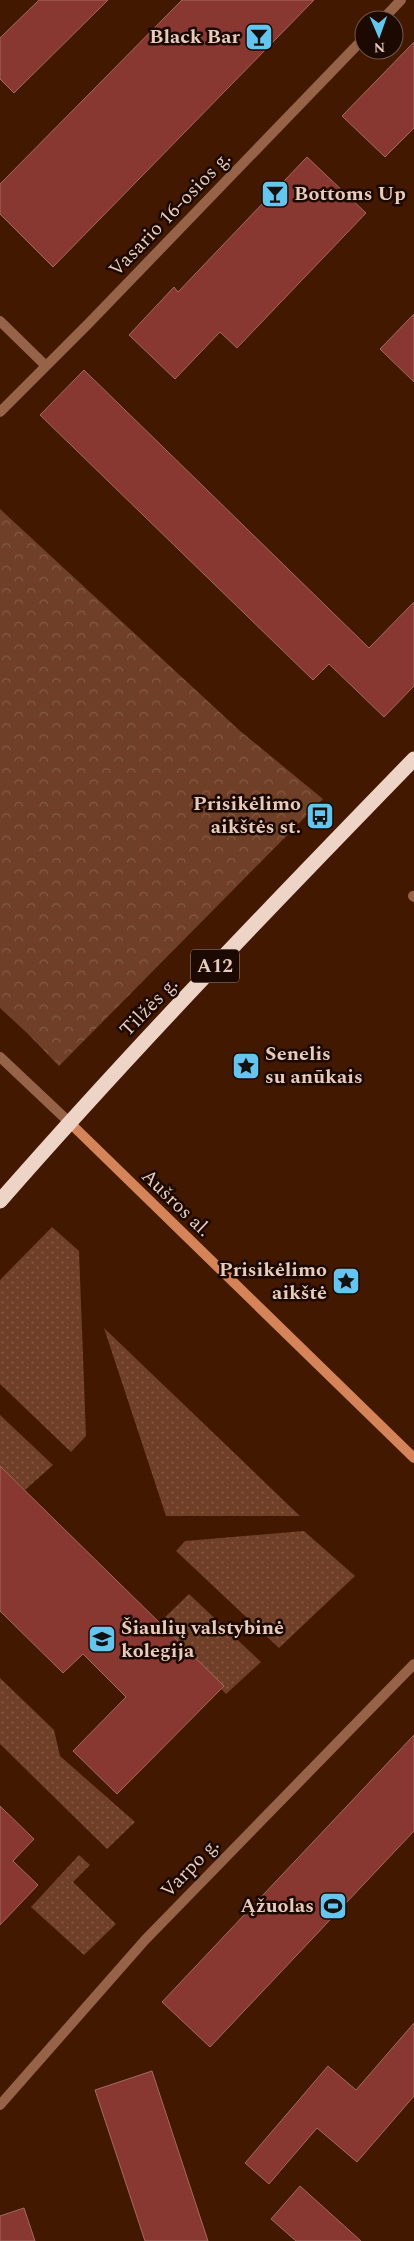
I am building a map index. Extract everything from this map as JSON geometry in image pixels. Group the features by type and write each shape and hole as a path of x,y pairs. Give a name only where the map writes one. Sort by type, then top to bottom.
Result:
{"highway":[{"name":"Tilžės g.","path":"0,1201 69,1122 330,844 414,759"}],"main road":[{"name":"Aušros al.","path":"69,1122 414,1458"}],"street":[{"path":"392,10 401,0"},
{"name":"Vasario 16-osios g.","path":"0,412 88,324 354,48"},
{"path":"0,321 45,366"},
{"name":"Aušros al.","path":"0,1057 69,1122"},
{"name":"Varpo g.","path":"0,2105 145,1940 414,1664"}],"green space":[{"path":"0,509 239,730 323,799 59,1066 0,1008"},
{"path":"52,1227 79,1251 86,1436 71,1452 0,1384 0,1280"},
{"path":"104,1328 300,1516 166,1516"},
{"path":"0,1415 53,1465 25,1490 0,1466"},
{"path":"304,1531 355,1576 279,1648 176,1551 185,1541"},
{"path":"189,1594 261,1662 226,1694 159,1623"},
{"path":"0,1678 54,1730 60,1756 135,1822 107,1849 0,1744"},
{"path":"79,1855 90,1865 73,1882 116,1924 84,1955 31,1907"}],"building":[{"path":"39,0 108,0 14,93 0,79 0,38"},
{"path":"182,0 314,0 53,267 0,214 0,184"},
{"path":"414,42 414,128 385,157 342,116 396,60 404,60 404,52"},
{"path":"307,157 366,213 237,348 220,332 175,379 129,335 174,287 178,292"},
{"path":"414,314 414,382 380,349"},
{"path":"84,370 369,648 414,602 414,686 384,717 329,664 313,680 40,415"},
{"name":"Šiaulių valstybinė kolegija","path":"0,1466 224,1686 117,1794 73,1751 126,1697 83,1654 63,1673 0,1611"},
{"path":"414,1735 414,1831 210,2047 162,2002"},
{"path":"0,1806 34,1839 13,1861 38,1885 0,1925"},
{"path":"414,2023 414,2096 357,2162 317,2128 269,2184 245,2163 328,2066 356,2090"},
{"path":"152,2071 208,2241 145,2241 95,2090"},
{"path":"300,2186 361,2241 296,2241 271,2219"},
{"path":"24,2208 35,2241 0,2241 0,2216"}],"place":[{"name":"Black Bar","path":"259,37"},
{"name":"Bottoms Up","path":"275,194"},
{"name":"Prisikėlimo aikštės st.","path":"320,816"},
{"name":"Senelis su anūkais","path":"246,1066"},
{"name":"Prisikėlimo aikštė","path":"346,1281"},
{"name":"Šiaulių valstybinė kolegija","path":"102,1639"},
{"name":"Ąžuolas","path":"333,1906"}]}
